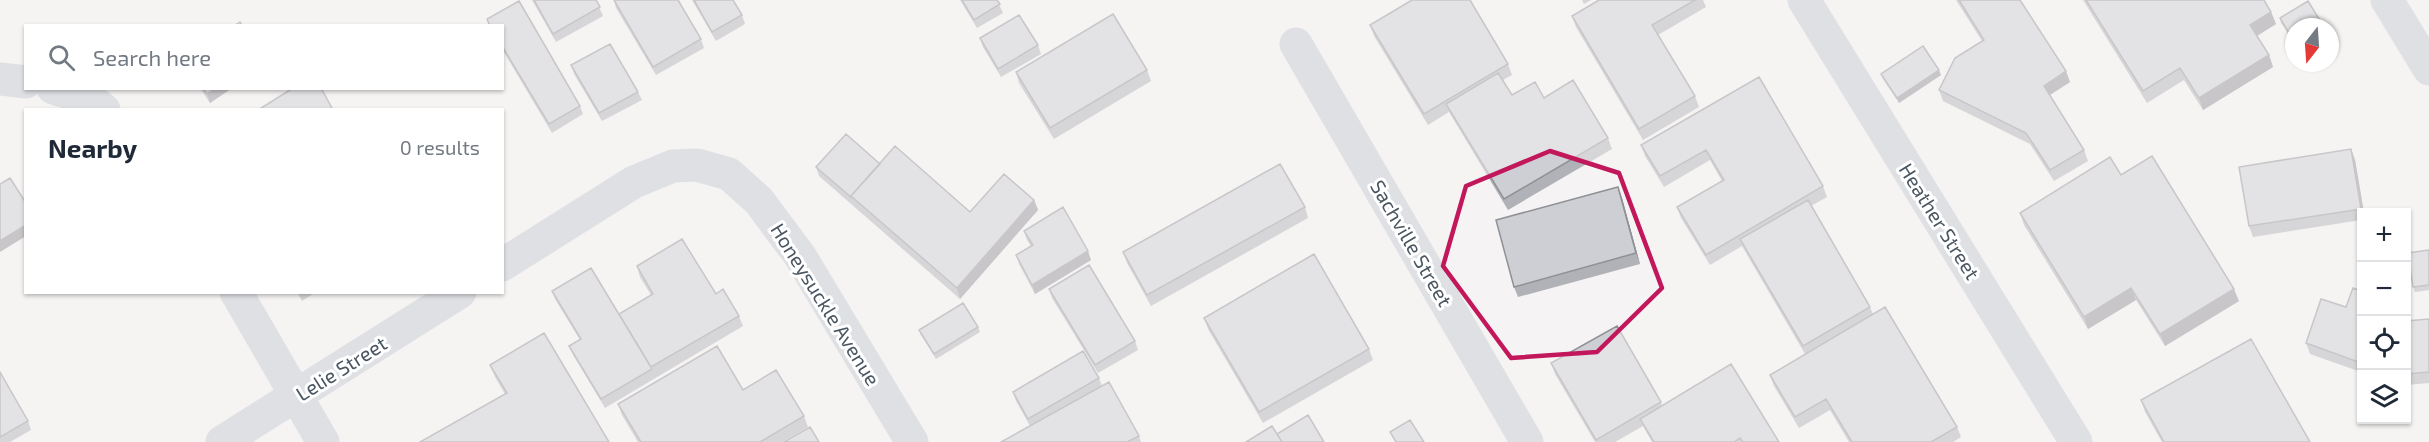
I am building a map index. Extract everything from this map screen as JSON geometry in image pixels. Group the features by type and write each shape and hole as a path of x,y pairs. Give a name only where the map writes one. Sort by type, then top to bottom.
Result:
{"street":[{"name":"Heather Street","path":"1804,0 2076,442"},
{"path":"2387,0 2429,69"},
{"name":"Sachville Street","path":"1296,44 1527,442"},
{"path":"0,79 24,82"},
{"path":"60,90 92,100 102,108"},
{"name":"Honeysuckle Avenue","path":"504,264 634,182 673,166 697,165 729,174 759,201 800,256 912,442"},
{"path":"237,294 323,442"},
{"name":"Lelie Street","path":"222,442 457,294"}],"highlighted area":[{"path":"1550,151 1619,173 1662,288 1597,352 1511,358 1443,266 1466,186"}],"building":[{"path":"534,0 596,0 600,7 553,34"},
{"path":"614,0 678,0 701,39 653,67"},
{"path":"694,0 733,0 742,15 712,32"},
{"path":"962,0 997,0 1000,4 974,20"},
{"path":"1412,0 1470,0 1508,64 1424,114 1370,25"},
{"path":"1599,0 1695,0 1652,25 1695,96 1639,129 1572,16"},
{"path":"1959,0 2020,0 2066,71 2044,86 2084,150 2050,170 2026,133 1939,90 1955,58 1984,40"},
{"path":"2086,0 2264,0 2271,12 2250,25 2269,55 2199,98 2180,68 2143,91"},
{"path":"519,1 580,106 549,124 504,49 504,24 489,24 487,19"},
{"path":"2308,1 2318,18 2285,18 2285,26 2280,18"},
{"path":"1113,14 1147,70 1050,128 1016,72"},
{"path":"1019,15 1038,45 998,69 980,38"},
{"path":"610,44 638,92 599,113 571,65"},
{"path":"1923,46 1939,70 1897,98 1881,74"},
{"path":"1498,73 1512,95 1535,82 1544,98 1573,80 1608,138 1504,199 1446,104"},
{"path":"1759,77 1823,186 1706,255 1677,207 1724,180 1706,150 1660,176 1641,145"},
{"path":"290,90 322,90 332,108 261,108"},
{"path":"846,134 880,164 851,196 852,198 816,167"},
{"path":"895,146 970,212 1004,174 1034,200 957,288 851,196"},
{"path":"2351,149 2361,208 2249,226 2239,167"},
{"path":"2152,156 2234,289 2160,334 2131,288 2084,317 2020,213 2110,157 2121,175"},
{"path":"1280,164 1305,207 1147,295 1123,252"},
{"path":"10,178 24,200 24,226 0,241 0,184"},
{"path":"1618,187 1636,253 1514,287 1496,220"},
{"path":"1808,200 1870,307 1803,346 1740,239"},
{"path":"1063,207 1088,251 1032,285 1016,255 1033,245 1024,231"},
{"path":"682,239 716,294 723,289 739,316 651,367 619,314 653,294 637,266"},
{"path":"2429,250 2429,285 2413,287 2411,253"},
{"path":"1314,254 1369,349 1259,412 1204,318"},
{"path":"1089,265 1135,341 1095,365 1049,289"},
{"path":"591,268 652,369 601,399 569,346 581,339 552,291"},
{"path":"2353,288 2357,290 2357,362 2306,343 2321,299 2346,307"},
{"path":"963,303 978,327 934,354 919,330"},
{"path":"1885,307 1957,427 1931,442 1852,442 1826,399 1795,417 1770,375"},
{"path":"2429,319 2429,372 2411,374 2411,321"},
{"path":"1617,326 1661,402 1596,440 1551,363"},
{"path":"544,333 609,442 420,442 507,393 490,365"},
{"path":"2251,339 2310,442 2164,442 2141,400"},
{"path":"717,346 743,390 776,370 804,416 760,442 641,442 618,404"},
{"path":"1083,351 1099,378 1028,419 1013,392"},
{"path":"1731,364 1779,442 1743,442 1740,438 1734,442 1654,442 1640,419"},
{"path":"0,372 28,421 0,437"},
{"path":"1109,382 1139,436 1127,442 1001,442"},
{"path":"1308,415 1324,442 1282,442 1277,434"},
{"path":"1410,420 1424,442 1396,442 1390,432"},
{"path":"1272,426 1282,442 1246,442"},
{"path":"810,427 819,442 784,442"}]}
